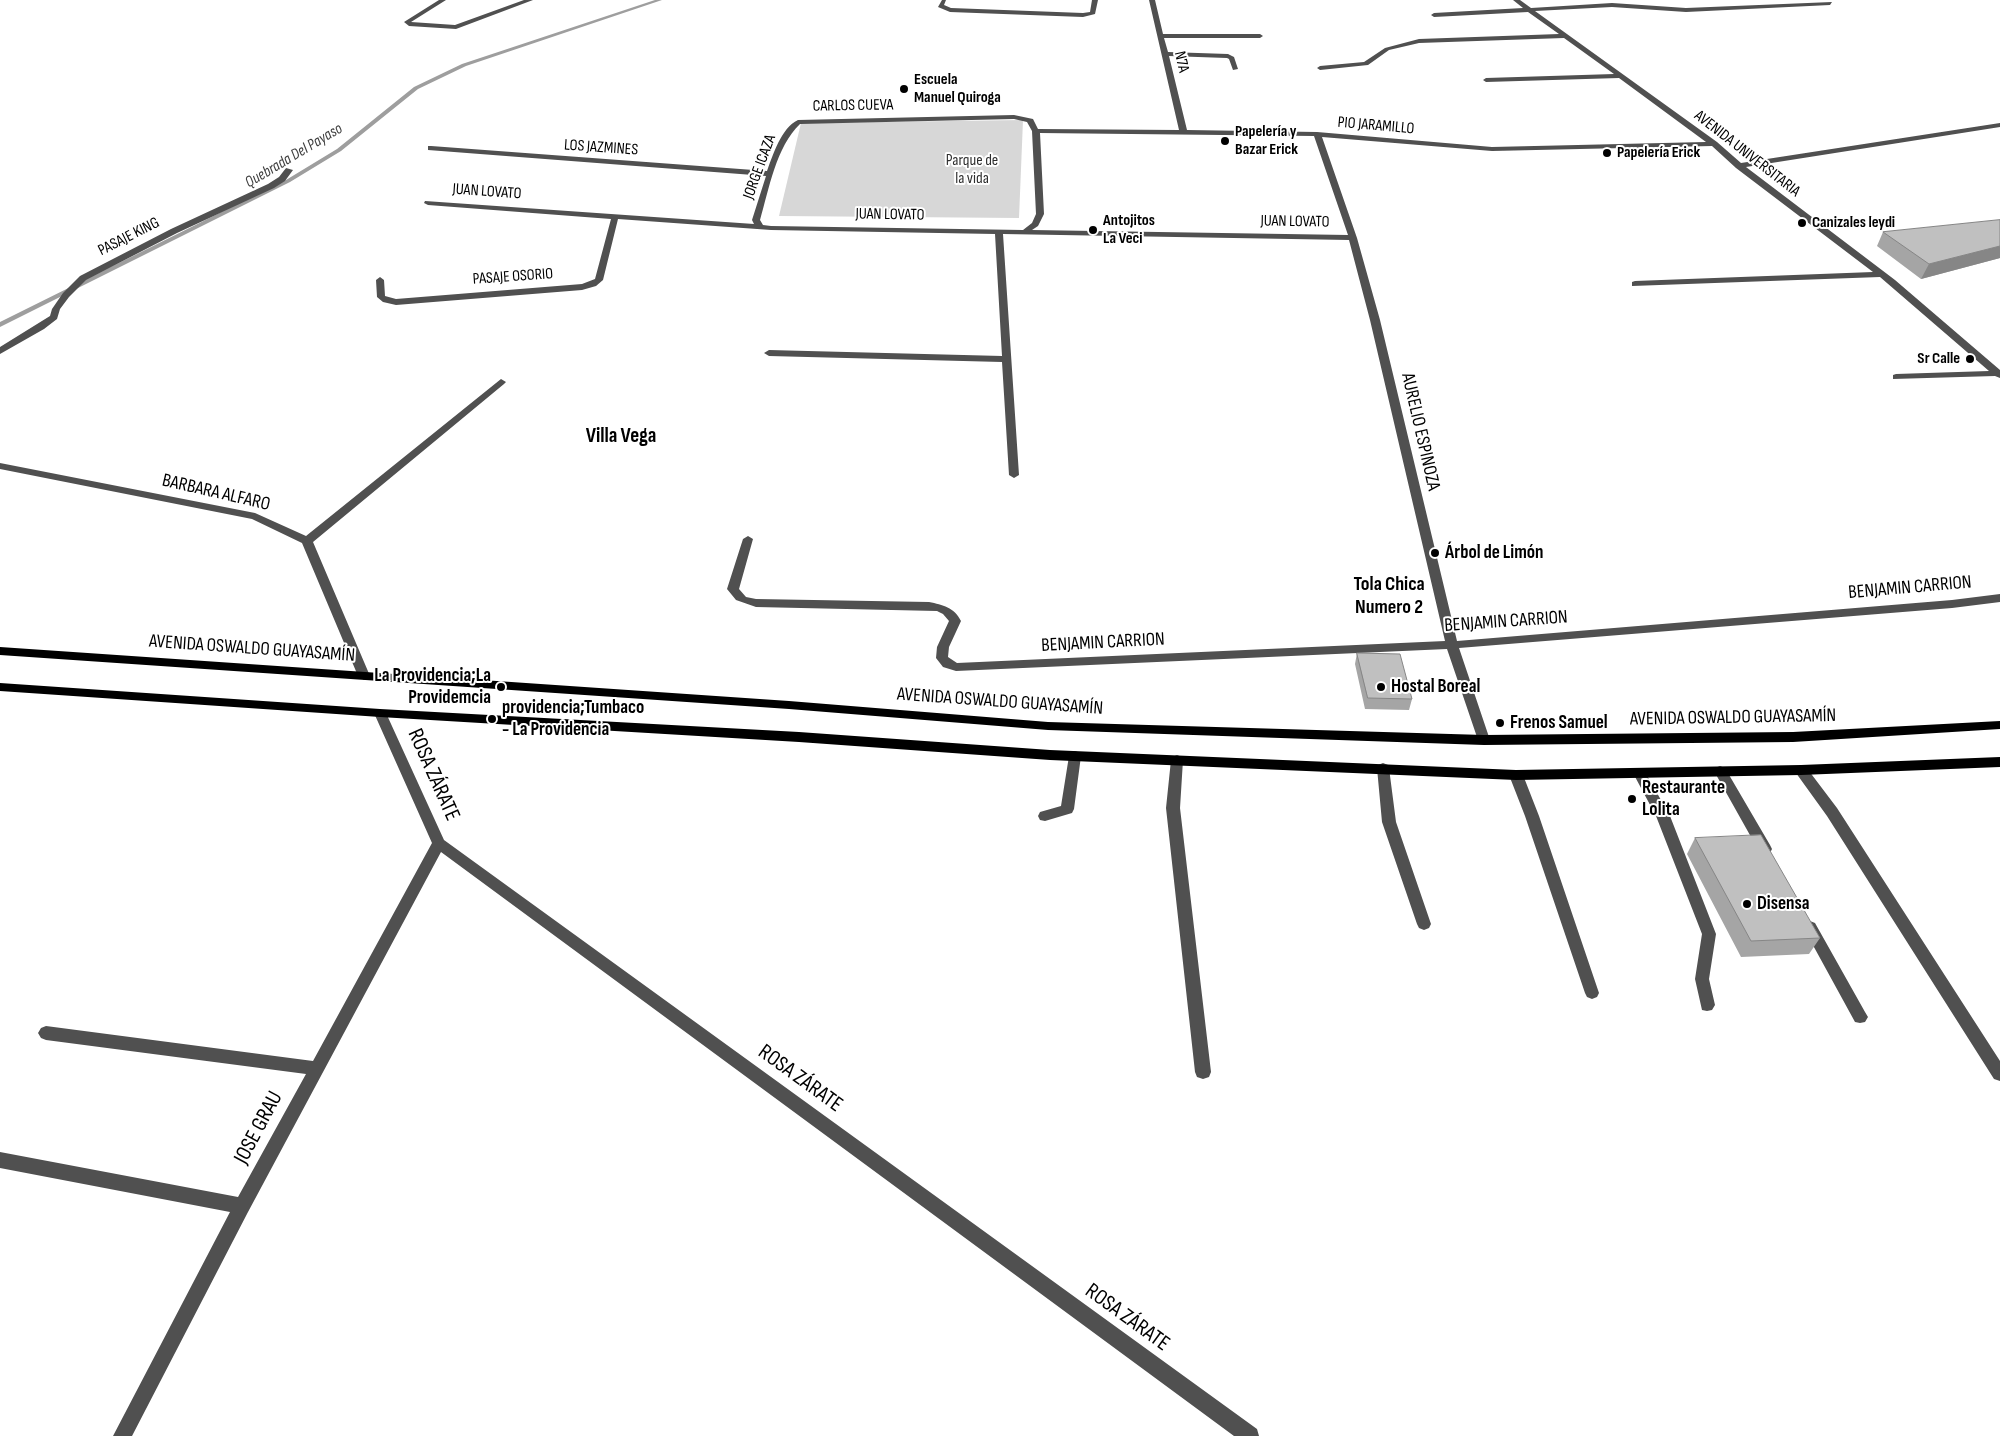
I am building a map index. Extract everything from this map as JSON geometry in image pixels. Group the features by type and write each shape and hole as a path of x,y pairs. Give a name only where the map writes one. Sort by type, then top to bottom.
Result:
{"main road":[{"name":"AVENIDA OSWALDO GUAYASAMÍN","path":"0,651 789,705 1048,726 1484,740 1792,737 2000,725"},
{"path":"0,687 380,713 779,736 1075,756 1516,775 1801,770 2000,762"}],"street":[{"path":"443,0 407,22 409,24 456,27 530,0"},
{"path":"944,1 940,6 950,10 1084,15 1093,13 1095,0"},
{"name":"N7A","path":"1152,0 1182,131"},
{"name":"AVENIDA UNIVERSITARIA","path":"1516,0 1714,144 1739,166 1882,274 1999,374"},
{"path":"1434,15 1621,5 1686,10 1830,3"},
{"path":"1160,36 1260,36"},
{"path":"1320,68 1366,64 1387,49 1419,41 1565,36"},
{"path":"1165,54 1228,56 1232,58 1235,69"},
{"path":"1486,80 1620,76"},
{"name":"CARLOS CUEVA","path":"798,122 1014,117 1030,121 1036,131"},
{"name":"JORGE ICAZA","path":"759,226 756,220 770,174 790,128 798,122"},
{"path":"1739,166 2000,125"},
{"path":"1026,231 1035,224 1040,214 1036,131"},
{"name":"PIO JARAMILLO","path":"1036,131 1182,131 1316,134 1492,149 1714,144"},
{"name":"AURELIO ESPINOZA","path":"1316,134 1353,238 1376,320 1452,645 1484,740"},
{"name":"LOS JAZMINES","path":"431,148 770,174"},
{"name":"PASAJE KING","path":"0,351 54,317 56,309 66,295 83,278 174,231 271,186 289,170"},
{"name":"JUAN LOVATO","path":"428,202 780,228 1353,238"},
{"name":"PASAJE OSORIO","path":"380,280 381,297 396,302 582,287 599,280 615,217"},
{"path":"999,231 1014,475"},
{"path":"1635,284 1882,274"},
{"path":"769,353 1007,359"},
{"path":"1896,377 1999,374"},
{"path":"364,676 307,541 501,382"},
{"name":"BARBARA ALFARO","path":"0,466 255,516 307,541"},
{"name":"BENJAMIN CARRION","path":"748,539 734,589 736,595 744,601 756,603 928,606 942,608 952,614 955,620 943,647 942,658 947,664 956,667 1452,645 1952,604 2000,598"},
{"name":"ROSA ZÁRATE","path":"380,713 439,843 1250,1436"},
{"path":"1045,816 1067,809 1075,756"},
{"path":"1177,760 1173,808 1203,1072"},
{"path":"1383,768 1389,822 1424,924"},
{"path":"1801,770 1832,812 2000,1074"},
{"path":"1720,771 1771,858"},
{"path":"1639,773 1663,816 1709,934 1702,979 1707,1006"},
{"path":"1516,775 1532,816 1592,993"},
{"name":"JOSE GRAU","path":"122,1436 242,1206 439,843"},
{"path":"1804,917 1860,1017"},
{"path":"46,1033 316,1068"},
{"path":"0,1160 242,1206"}],"green space":[{"name":"Parque de la vida","path":"1023,120 1019,218 779,216 801,123"}],"building":[{"path":"2000,220 2000,246 1929,264 1883,232"},
{"name":"Hostal Boreal","path":"1357,653 1400,654 1412,699 1368,698"},
{"name":"Disensa","path":"1761,835 1820,938 1751,941 1695,838"}],"waterway":[{"name":"Quebrada Del Payaso","path":"0,325 288,181 339,150 416,88 464,65 660,0"}],"place":[{"name":"Escuela Manuel Quiroga","path":"904,89"},
{"name":"Papelería y Bazar Erick","path":"1225,141"},
{"name":"Papelería Erick","path":"1607,153"},
{"name":"Canizales leydi","path":"1802,223"},
{"name":"Antojitos La Veci","path":"1093,230"},
{"name":"Sr Calle","path":"1970,359"},
{"name":"Árbol de Limón","path":"1435,553"},
{"name":"La Providencia;La Providemcia","path":"501,687"},
{"name":"Hostal Boreal","path":"1381,687"},
{"name":"providencia;Tumbaco - La Providencia","path":"492,719"},
{"name":"Frenos Samuel","path":"1500,723"},
{"name":"Restaurante Lolita","path":"1632,799"},
{"name":"Disensa","path":"1747,904"}],"district":[{"name":"Villa Vega","path":"621,437"},
{"name":"Tola Chica Numero 2","path":"1389,596"}]}
